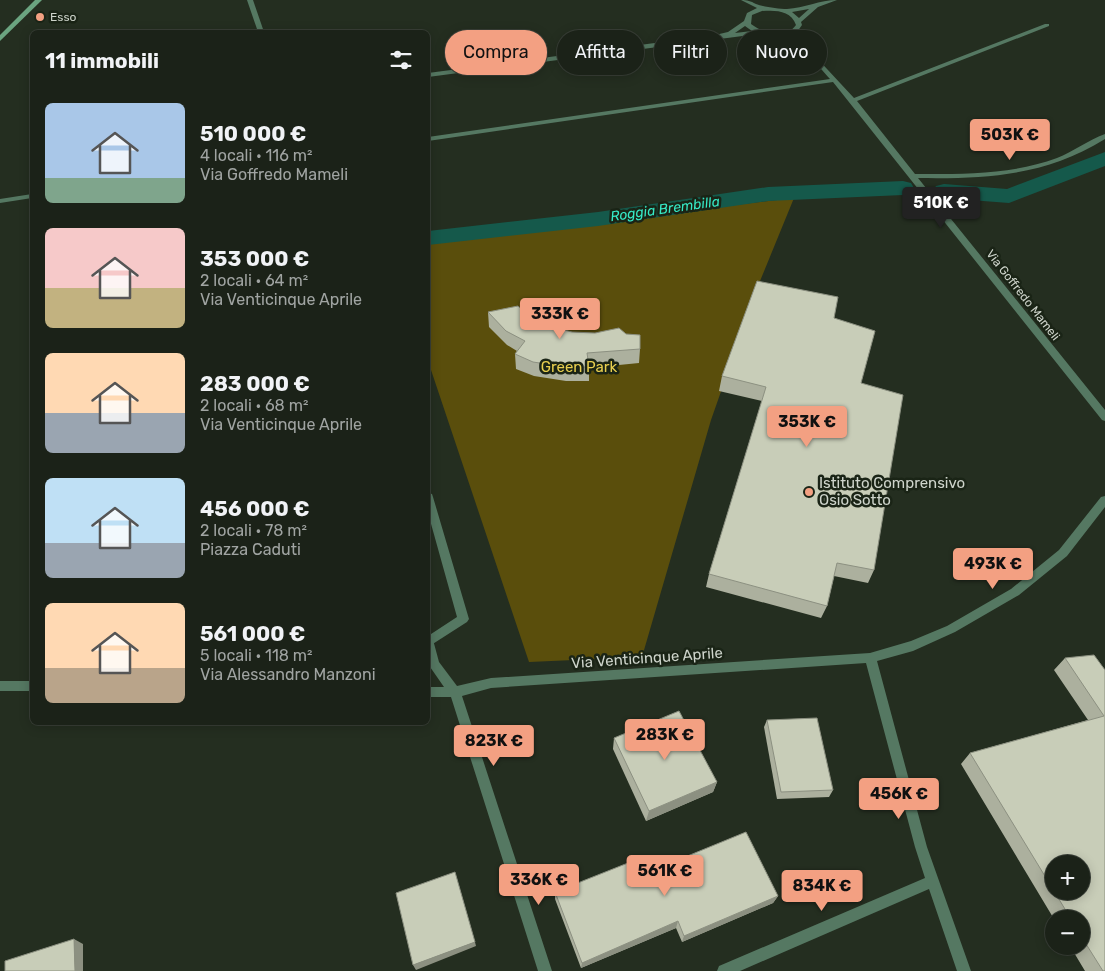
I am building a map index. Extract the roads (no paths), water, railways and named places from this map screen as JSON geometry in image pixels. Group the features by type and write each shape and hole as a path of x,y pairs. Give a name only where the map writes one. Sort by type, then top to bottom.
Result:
{"street":[{"path":"0,39 39,0"},
{"path":"250,0 260,30"},
{"path":"743,0 754,6 791,13 799,21"},
{"path":"727,34 746,22 749,14 743,0"},
{"path":"784,11 816,6 834,0"},
{"path":"793,30 798,28 799,21 816,6"},
{"path":"749,14 769,8"},
{"path":"746,22 754,30"},
{"path":"852,101 1048,25"},
{"path":"430,76 654,45"},
{"name":"Via Goffredo Mameli","path":"827,73 913,176 1105,417"},
{"path":"430,139 834,80"},
{"path":"913,176 966,177 1005,174 1055,162 1105,136"},
{"path":"0,201 30,196"},
{"name":"Via Venticinque Aprile","path":"430,692 455,692 491,683 870,658 913,646 951,629 1015,592 1063,553 1105,500"},
{"path":"430,504 463,619 430,640"},
{"path":"430,649 434,664 455,692 545,971"},
{"path":"870,658 902,781 933,881 964,971"},
{"path":"0,686 30,686"},
{"path":"724,971 768,950 933,881"}],"waterway":[{"name":"Roggia Brembilla","path":"944,191 1009,196 1105,158"},
{"name":"Roggia Brembilla","path":"430,238 598,219 768,194 903,188"}],"place":[{"name":"Esso","path":"40,17"},
{"name":"Istituto Comprensivo Osio Sotto","path":"809,492"}],"park label":[{"name":"Green Park","path":"579,367"}]}
